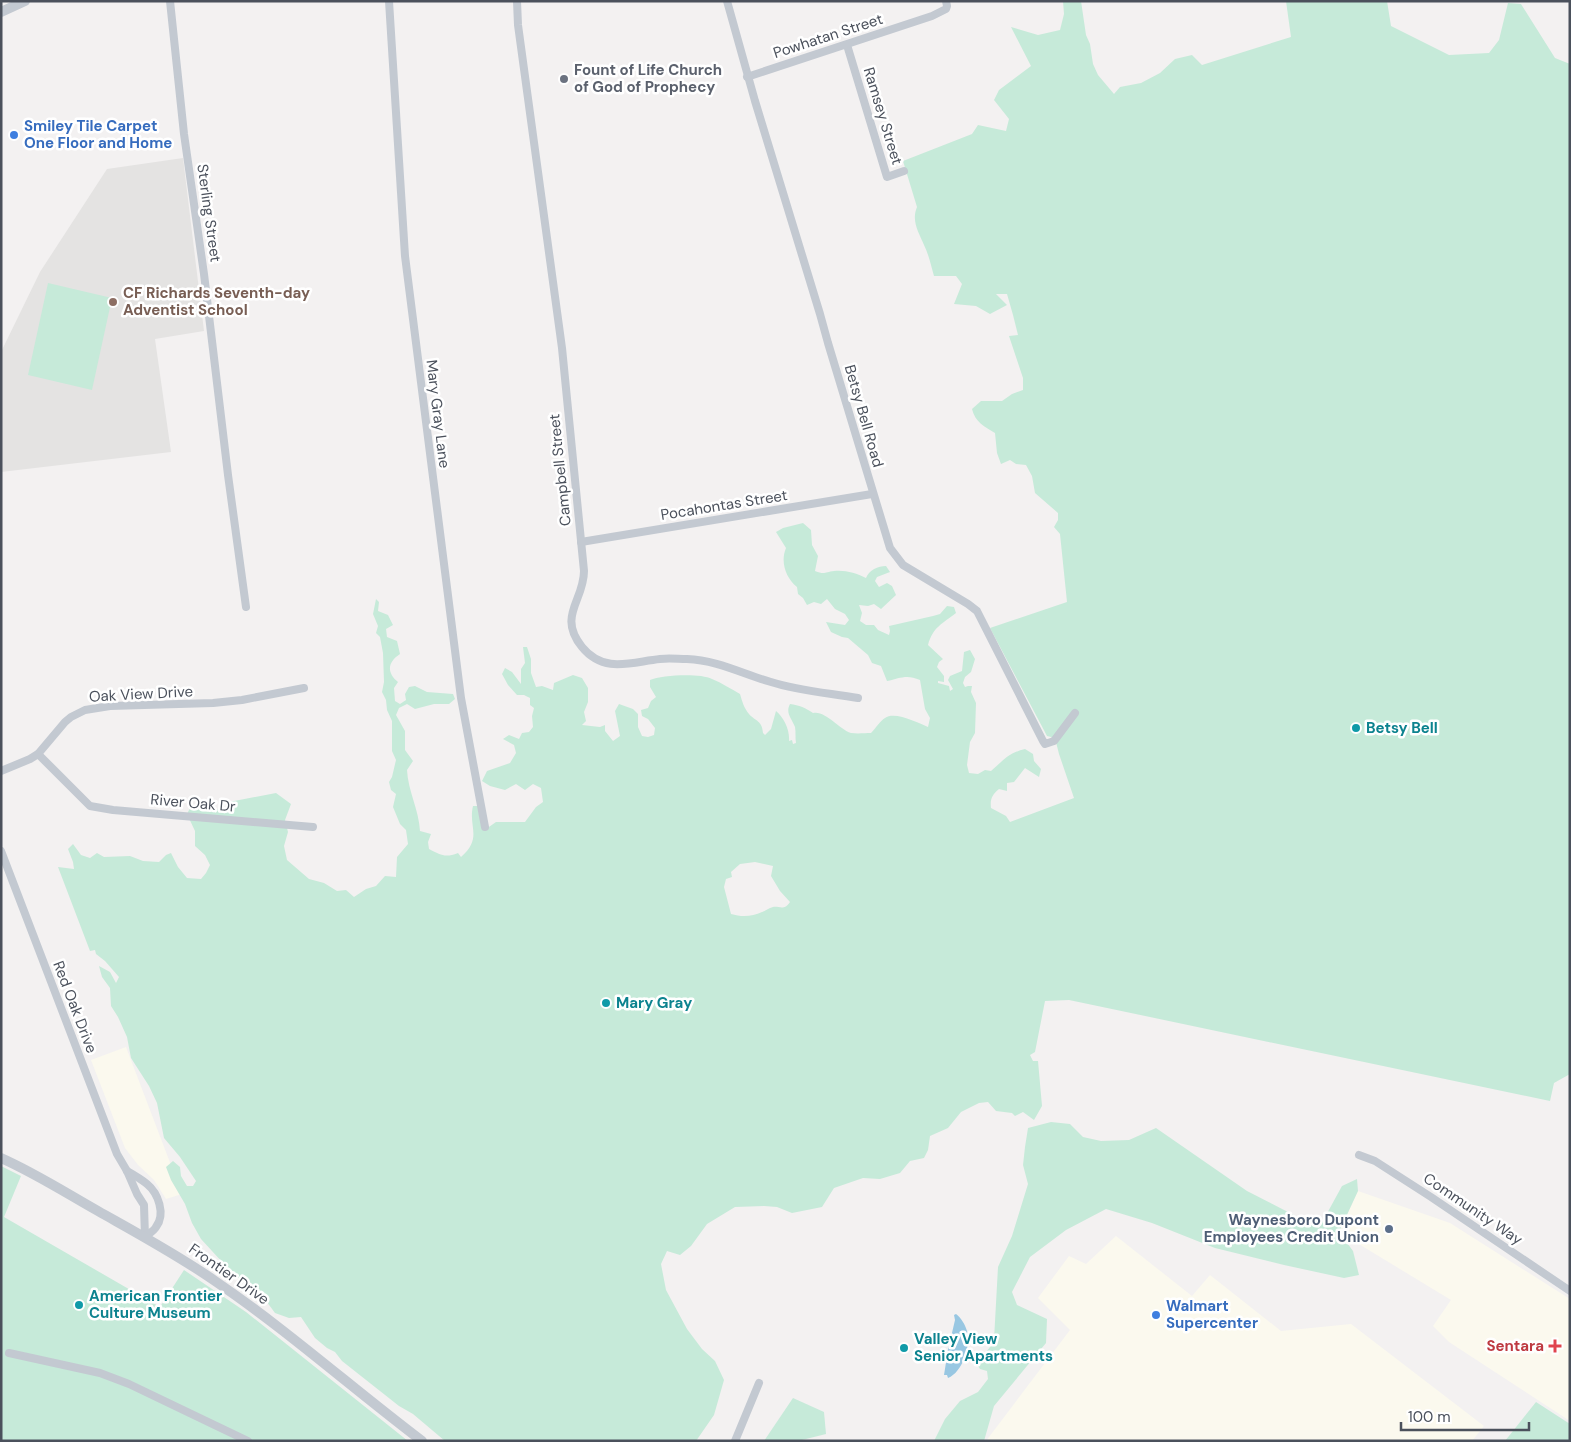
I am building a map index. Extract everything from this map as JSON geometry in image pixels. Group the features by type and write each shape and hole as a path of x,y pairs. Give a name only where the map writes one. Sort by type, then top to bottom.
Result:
{"street":[{"path":"1,12 25,1"},
{"name":"Sterling Street","path":"170,1 184,134 204,268 246,607"},
{"name":"Mary Gray Lane","path":"389,1 405,256 460,698 485,827"},
{"name":"Campbell Street","path":"517,1 518,24 562,348 584,578 574,606 572,626 581,646 595,659 608,664 618,665 661,659 699,660 796,688 858,698"},
{"name":"Betsy Bell Road","path":"726,1 872,494 890,548 903,565 968,604 976,611 1046,744 1054,741 1075,713"},
{"name":"Powhatan Street","path":"747,77 932,16 946,5"},
{"name":"Ramsey Street","path":"847,45 886,177 904,171"},
{"name":"Pocahontas Street","path":"581,542 872,494"},
{"name":"Oak View Drive","path":"1,771 21,764 38,754 65,722 77,713 85,710 110,706 213,703 242,700 304,688"},
{"name":"River Oak Dr","path":"38,754 90,806 113,810 312,828"},
{"name":"Red Oak Drive","path":"1,851 117,1154 144,1205 144,1237"},
{"name":"Community Way","path":"1358,1155 1383,1166 1570,1291"},
{"name":"Frontier Drive","path":"1,1158 31,1173 191,1265 242,1300 422,1441"},
{"name":"Red Oak Drive","path":"127,1171 148,1184 160,1205 156,1227 144,1237"},
{"path":"9,1353 100,1373 129,1384 248,1441"},
{"path":"735,1441 759,1383"}],"shaded area":[{"name":"CF Richards Seventh-day Adventist School","path":"183,158 204,331 155,339 171,452 1,472 1,352 40,272 107,169"},
{"path":"126,1047 182,1194 166,1199 154,1180 138,1165 125,1148 91,1060"},
{"path":"1358,1191 1450,1223 1570,1299 1570,1421 1449,1342 1433,1326 1451,1300 1339,1232"},
{"path":"1116,1236 1192,1296 1210,1275 1281,1331 1351,1324 1484,1426 1472,1441 986,1441 1070,1330 1038,1298 1069,1256 1086,1264"}],"green space":[{"path":"1063,1 1081,1 1093,64 1098,75 1114,94 1120,87 1141,83 1160,73 1175,59 1192,55 1202,65 1291,37 1286,1 1387,1 1391,26 1449,55 1489,53 1499,40 1508,3 1521,4 1555,58 1570,64 1570,1074 1554,1083 1550,1101 1069,1000 1045,1001 1035,1052 1030,1055 1033,1061 1038,1061 1042,1106 1034,1120 1023,1112 1015,1116 1012,1113 996,1111 988,1102 979,1103 961,1112 948,1128 930,1136 928,1150 924,1158 910,1161 900,1173 880,1179 863,1178 834,1188 822,1207 792,1213 777,1207 735,1207 707,1224 691,1246 680,1255 667,1251 661,1264 666,1290 687,1329 702,1349 715,1361 724,1380 714,1415 696,1441 445,1441 315,1338 301,1317 289,1318 275,1313 261,1294 234,1275 201,1239 166,1167 173,1161 180,1167 181,1176 187,1186 193,1186 196,1181 164,1138 157,1103 149,1086 131,1058 127,1037 111,1006 110,988 102,977 99,966 110,972 116,983 119,977 96,954 95,950 90,951 58,867 74,869 68,849 73,844 81,855 90,858 97,853 104,857 130,856 143,861 159,862 171,853 178,867 187,878 201,879 210,865 205,855 195,846 195,831 187,814 192,804 203,810 223,809 229,802 276,793 291,804 285,820 288,832 284,846 287,860 309,879 324,883 337,891 346,890 354,897 366,889 376,886 385,876 396,877 397,857 408,844 406,830 400,824 393,807 396,794 391,790 389,782 396,760 392,751 392,721 382,692 384,682 383,653 380,637 376,633 378,626 373,614 376,599 379,602 378,611 388,615 393,625 386,629 387,637 397,641 400,654 393,660 390,667 392,675 398,682 394,688 395,701 400,704 406,700 405,694 409,687 415,686 427,692 453,694 455,699 449,704 434,704 415,709 407,704 399,708 396,715 405,731 405,750 413,761 407,770 420,831 431,834 428,842 429,849 443,855 458,853 461,857 468,850 473,838 473,806 478,806 486,829 496,822 525,822 536,807 543,802 541,788 533,784 525,790 516,784 505,790 490,786 482,781 487,771 510,763 516,753 514,745 503,739 509,735 519,739 522,733 529,732 533,727 532,716 534,708 530,705 530,698 524,695 517,695 508,685 502,674 505,668 512,672 521,684 521,669 525,663 523,647 527,647 531,659 531,673 536,687 542,686 553,690 554,683 573,675 582,678 588,688 588,702 584,712 586,721 582,725 600,727 605,725 605,731 613,741 620,736 615,711 619,704 633,709 638,714 638,727 642,736 654,735 655,728 648,719 642,716 641,710 648,708 651,701 656,697 650,687 650,680 681,675 706,677 740,694 749,714 760,723 765,735 771,729 776,711 786,724 789,741 792,740 793,744 796,743 795,727 789,713 790,704 802,707 813,713 822,714 851,733 871,733 881,721 889,716 906,718 928,727 930,718 925,709 920,680 907,677 887,681 881,666 872,663 868,655 848,638 831,632 826,622 845,625 849,620 845,614 835,609 827,599 821,604 814,602 807,605 798,594 797,587 785,569 784,553 786,548 776,532 783,528 803,523 811,530 812,545 818,556 815,571 823,573 847,571 866,578 874,569 880,567 886,566 890,572 877,577 875,581 879,587 887,583 892,586 896,595 881,609 874,604 868,606 859,605 862,613 860,621 866,625 874,625 878,630 889,635 889,626 940,614 947,606 954,607 956,613 935,630 928,645 943,659 937,667 944,676 944,682 938,681 938,683 949,686 950,691 953,689 948,680 950,676 962,671 964,652 970,650 975,659 971,672 965,677 963,683 965,687 972,686 971,692 976,703 975,733 970,742 967,765 969,773 978,774 985,770 991,771 1010,755 1025,749 1033,754 1034,761 1041,769 1039,777 1025,768 1014,782 1007,783 1007,791 999,789 995,793 991,800 991,808 1006,816 1010,822 1074,798 1056,742 1047,736 990,628 1067,602 1060,534 1054,527 1058,520 1058,513 1035,493 1032,476 1026,465 1016,464 1010,460 1001,464 997,453 995,433 978,421 972,409 981,401 1002,401 1012,394 1023,390 1023,378 1009,336 1018,335 1013,315 1007,294 996,294 1007,305 990,314 976,306 954,304 962,284 956,276 934,276 916,227 915,212 917,207 903,161 972,134 978,125 1006,131 1009,119 994,100 999,90 1031,66 1011,27 1038,35 1060,30 1064,14","holes":["755,862 773,866 771,876 780,891 790,902 788,905 773,907 750,916 731,914 724,887 726,879 732,877 731,872 740,864"]},
{"path":"48,283 112,298 92,390 28,375"},
{"path":"1051,1122 1070,1124 1083,1137 1101,1141 1129,1140 1156,1128 1247,1191 1319,1228 1342,1186 1357,1179 1358,1191 1339,1232 1353,1251 1359,1275 1344,1278 1215,1248 1152,1223 1106,1209 1066,1230 1030,1257 1012,1292 1017,1305 1047,1319 1046,1343 994,1406 984,1441 934,1441 945,1419 960,1401 978,1392 988,1379 987,1371 980,1369 978,1366 994,1340 998,1267 1012,1236 1028,1184 1023,1165 1028,1128"},
{"name":"American Frontier Culture Museum","path":"1,1166 21,1176 4,1217 160,1307 184,1270 246,1312 408,1441 1,1441"},
{"path":"793,1398 824,1412 826,1434 798,1441 764,1441"},
{"path":"1536,1402 1570,1424 1570,1441 1505,1441"}],"water":[{"path":"956,1314 963,1321 966,1328 968,1343 962,1364 948,1378 947,1375 944,1375 955,1320 954,1315"}],"place":[{"name":"Fount of Life Church of God of Prophecy","path":"564,79"},
{"name":"Smiley Tile Carpet One Floor and Home","path":"14,135"},
{"name":"CF Richards Seventh-day Adventist School","path":"113,302"},
{"name":"Betsy Bell","path":"1356,728"},
{"name":"Mary Gray","path":"606,1003"},
{"name":"Waynesboro Dupont Employees Credit Union","path":"1389,1229"},
{"name":"American Frontier Culture Museum","path":"79,1305"},
{"name":"Walmart Supercenter","path":"1156,1315"},
{"name":"Sentara","path":"1555,1346"},
{"name":"Valley View Senior Apartments","path":"904,1348"}]}
